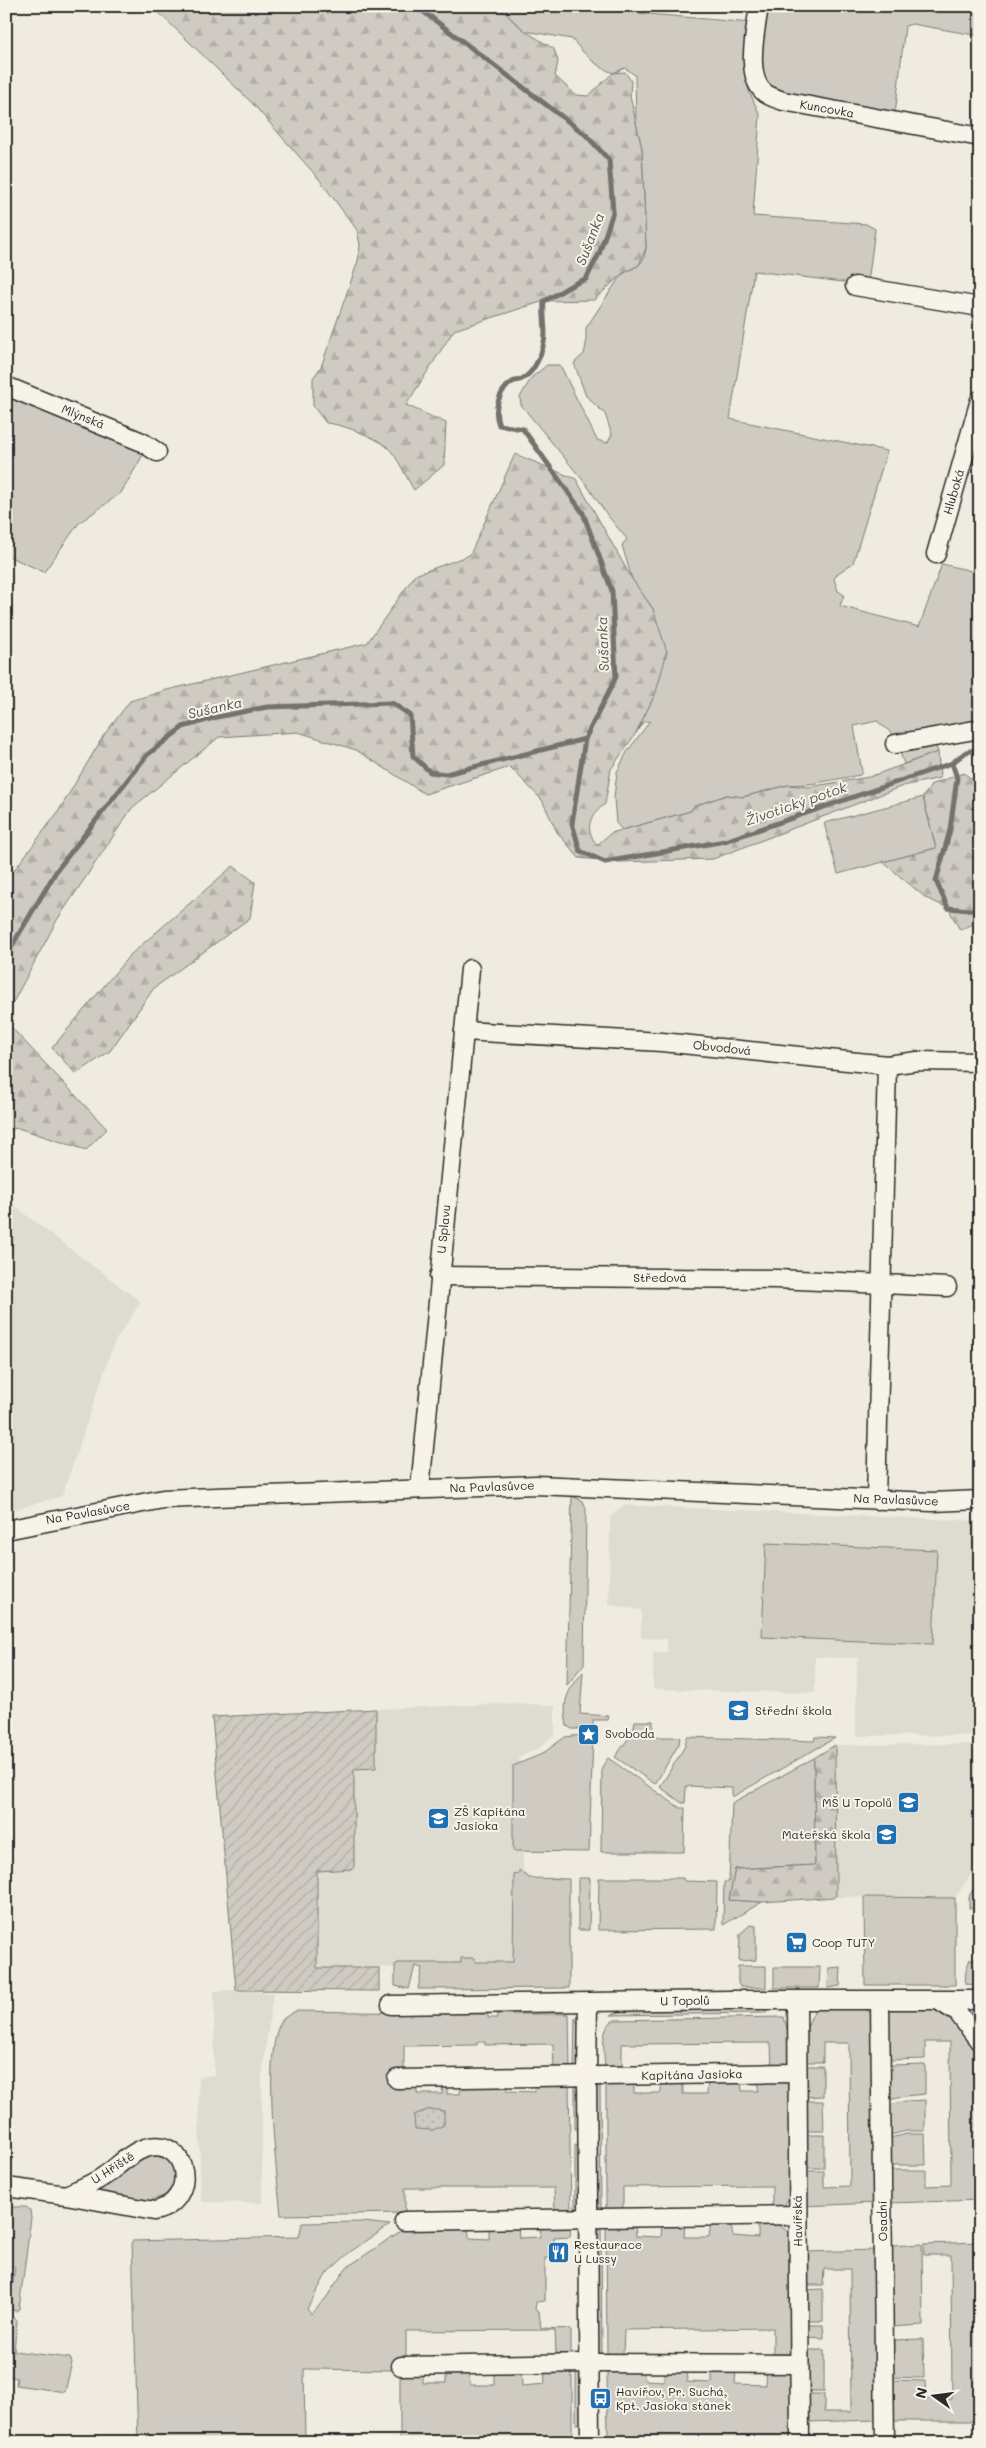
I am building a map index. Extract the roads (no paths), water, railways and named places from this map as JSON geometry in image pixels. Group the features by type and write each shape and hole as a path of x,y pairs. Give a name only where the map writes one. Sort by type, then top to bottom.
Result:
{"street":[{"name":"Kuncovka","path":"759,6 753,50 754,70 757,83 765,94 783,101 980,137"},
{"path":"855,286 980,307"},
{"name":"Mlýnská","path":"6,386 142,442 157,452"},
{"name":"Hluboká","path":"936,554 980,400"},
{"path":"895,744 980,729"},
{"name":"U Splavu","path":"420,1490 470,969"},
{"name":"Obvodová","path":"464,1031 662,1042 887,1065 918,1061 980,1062"},
{"path":"876,1500 887,1065"},
{"name":"Středová","path":"440,1276 698,1278 881,1282 947,1287"},
{"name":"Na Pavlasůvce","path":"6,1530 163,1499 536,1485 932,1502 980,1500"},
{"name":"U Topolů","path":"391,2005 797,2000 980,2000"},
{"name":"Havířská","path":"797,2000 800,2442"},
{"name":"Osadní","path":"880,2001 885,2442"},
{"path":"940,2001 958,2013 980,2042"},
{"path":"588,2003 590,2442"},
{"name":"Kapitána Jasioka","path":"397,2079 796,2073"},
{"name":"U Hřiště","path":"6,2187 66,2194 154,2211 170,2205 181,2192 184,2171 181,2160 175,2154 156,2147 145,2148 102,2177 66,2194"},
{"path":"404,2221 798,2215"},
{"path":"401,2366 590,2363 799,2364"}],"waterway":[{"name":"Sušanka","path":"6,962 13,944 57,870 147,755 183,727 217,717 267,707 392,703 410,715 413,756 430,772 446,774 585,739 616,677 612,591 583,513 523,429 499,425 497,420 498,402 503,391 512,382 522,379 527,375 534,368 539,358 545,335 544,301 586,279 599,254 613,212 609,160 586,135 416,6"},
{"name":"Životický potok","path":"585,739 572,823 580,851 605,862 725,841 952,763 957,778 950,830 936,881 948,908 980,911"},
{"path":"952,763 966,752 980,749"}],"place":[{"name":"Střední škola","path":"739,1711"},
{"name":"Svoboda","path":"589,1734"},
{"name":"MŠ U Topolů","path":"908,1803"},
{"name":"ZŠ Kapitána Jasioka","path":"438,1819"},
{"name":"Mateřská škola","path":"887,1835"},
{"name":"Coop TUTY","path":"796,1943"},
{"name":"Restaurace U Lussy","path":"558,2252"},
{"name":"Havířov, Pr. Suchá, Kpt. Jasioka stánek","path":"600,2399"}]}
